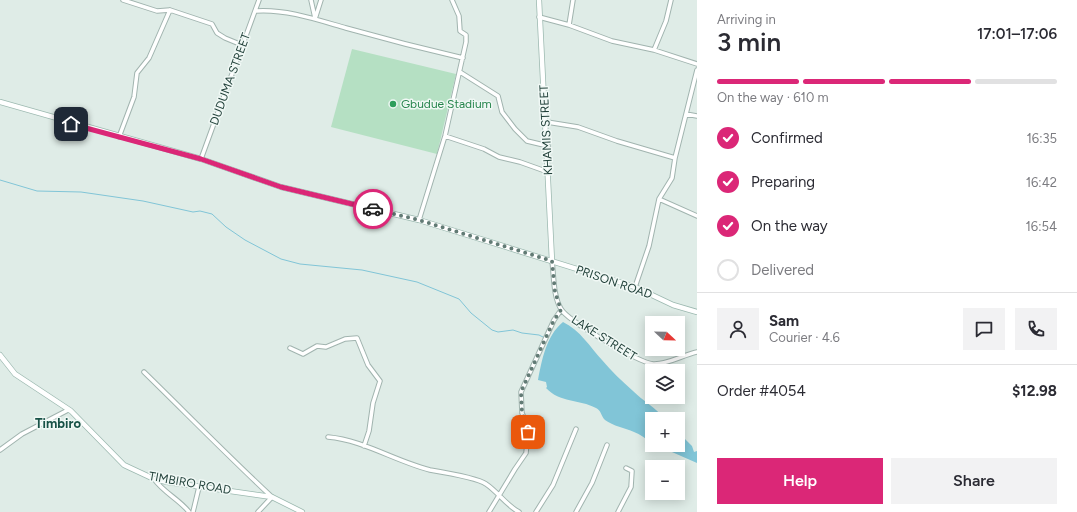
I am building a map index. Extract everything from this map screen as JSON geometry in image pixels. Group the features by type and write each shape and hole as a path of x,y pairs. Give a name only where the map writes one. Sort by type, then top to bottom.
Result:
{"street":[{"path":"124,0 156,11 170,10 212,24 221,35 242,46"},
{"name":"DUDUMA STREET","path":"201,159 259,0"},
{"path":"311,0 315,19"},
{"path":"315,19 320,0"},
{"path":"419,220 445,136 463,58 466,35 460,31 460,16 452,0"},
{"name":"KHAMIS STREET","path":"539,0 543,102 547,122 552,261"},
{"path":"569,25 573,0"},
{"path":"654,50 666,21 671,0"},
{"path":"119,137 134,97 138,73 150,58 170,10"},
{"path":"256,11 272,11 315,19 463,58"},
{"path":"539,17 569,25 612,41 654,50 697,64"},
{"path":"634,287 649,246 659,199 672,178 675,158 697,70"},
{"path":"460,72 498,96 502,112 515,129 528,141 548,146"},
{"name":"PRISON ROAD","path":"0,102 119,137 201,159 281,187 419,220 634,287 673,304 697,312"},
{"path":"686,114 697,116"},
{"path":"547,122 578,127 617,141 675,158"},
{"path":"445,136 484,149 499,157 520,162 548,172"},
{"path":"659,199 697,216"},
{"name":"LAKE STREET","path":"552,261 555,292 561,310 595,334 641,361 653,364 666,362 697,352"},
{"path":"489,512 514,469 526,453 528,432 527,424 522,413 521,392 554,320 561,310"},
{"path":"290,348 303,354 317,346 326,347 344,339 357,338 368,365 380,381 373,403 369,431 364,446"},
{"name":"TIMBIRO ROAD","path":"0,355 15,374 71,411 124,465 154,479 198,487 272,497 302,512"},
{"path":"144,372 200,427 210,439 226,451 272,497 258,512"},
{"path":"0,450 22,434 68,410"},
{"path":"536,512 553,485 576,429"},
{"path":"328,437 339,438 364,446 409,463 486,483 499,497 519,512"},
{"path":"576,512 592,483 607,445"},
{"path":"618,512 631,487 632,472 626,468"},
{"path":"154,479 161,488 185,506 189,512"},
{"path":"193,512 198,487"}],"green space":[{"name":"Gbudue Stadium","path":"352,49 456,74 437,154 331,127"}],"water":[{"path":"563,322 575,329 605,364 645,401 645,404 648,404 658,412 645,412 645,438 608,422 599,410 590,405 563,399 551,393 546,388 546,382 538,380 543,357 552,334"},
{"path":"685,439 692,446 694,452 697,451 697,463 672,452 685,452"}],"waterway":[{"path":"0,180 37,191 81,192 143,201 193,212 200,211 212,214 226,227 245,240 281,259 300,264 362,270 417,282 459,299 471,313 492,330 498,332 513,330 522,333 539,335 545,338"}],"way so far":[{"path":"373,209 419,220 552,261 555,292 561,310 545,338 521,392 522,413 527,424 528,432"}],"place":[{"name":"Gbudue Stadium","path":"393,104"}],"district":[{"name":"Timbiro","path":"58,423"}],"route":[{"path":"71,124 201,159 281,187 373,209"}]}
